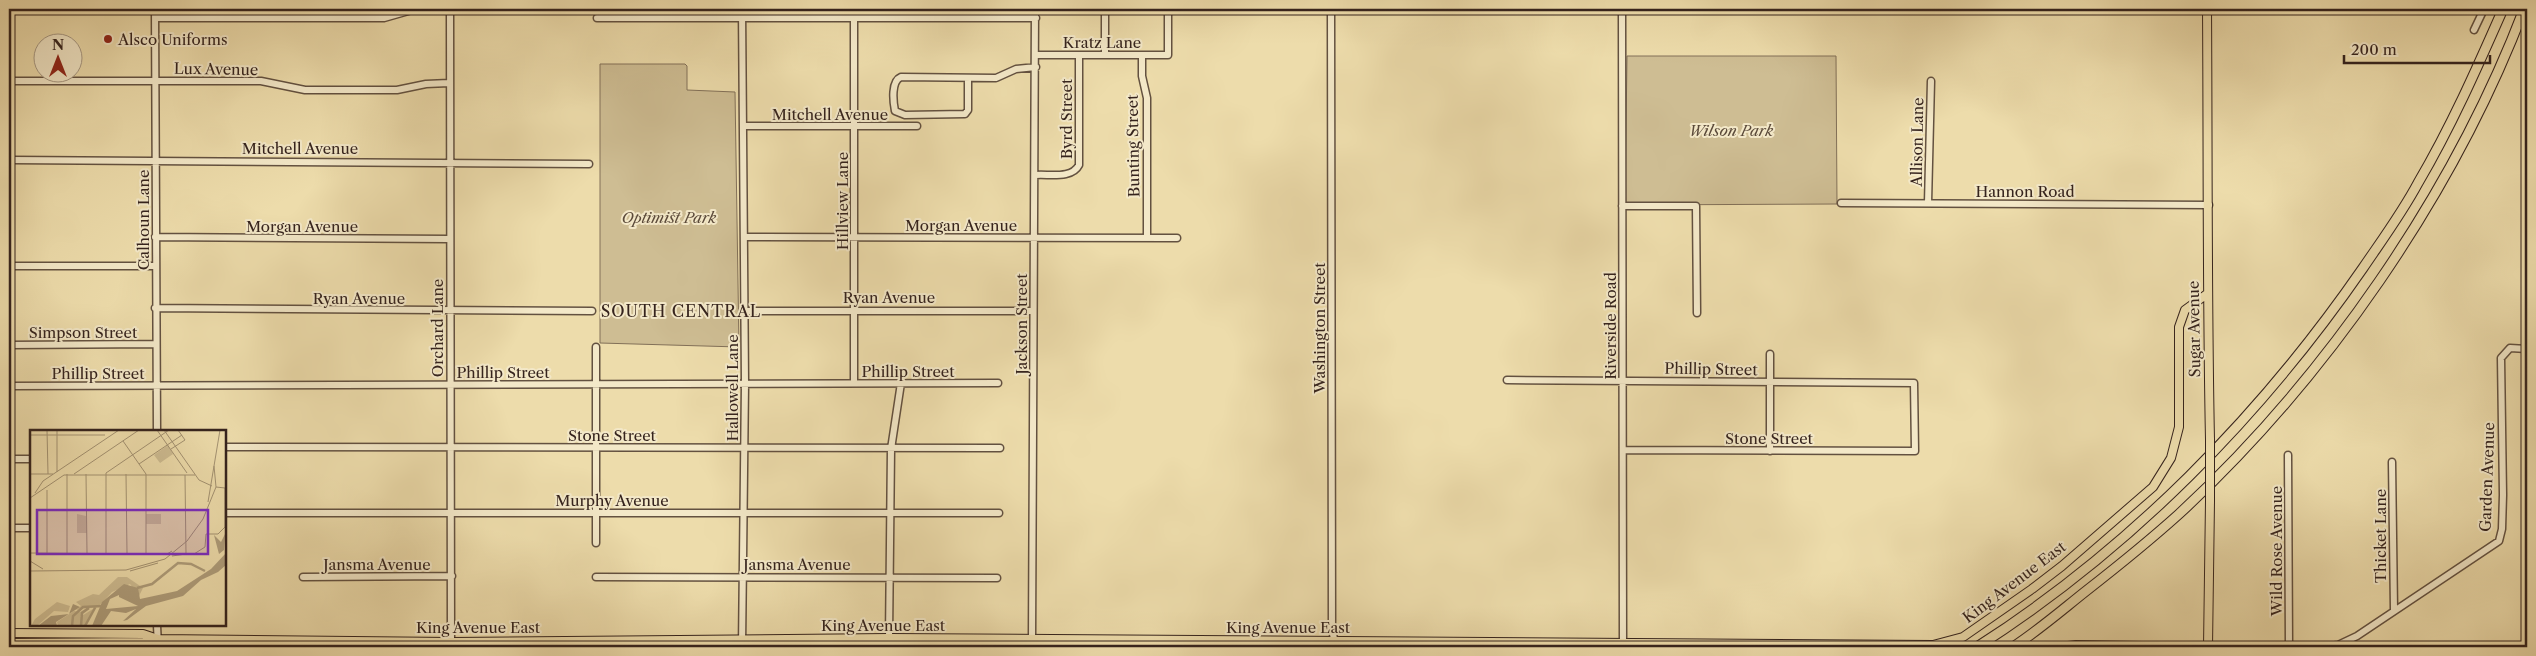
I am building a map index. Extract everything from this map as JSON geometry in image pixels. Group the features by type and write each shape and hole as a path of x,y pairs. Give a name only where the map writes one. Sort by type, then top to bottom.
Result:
{"highway":[{"path":"1977,647 2058,590 2165,500 2266,395 2344,296 2417,185 2449,128 2503,9"},
{"path":"2014,647 2124,561 2179,514 2235,458 2319,360 2395,256 2466,136 2524,9"}],"main road":[{"name":"Sugar Avenue","path":"2207,9 2209,205 2207,294 2210,440 2207,647"},
{"name":"King Avenue East","path":"9,643 742,643 889,638 1034,642 1933,645 1963,638 2062,566 2153,487 2171,458 2179,427 2179,327 2185,310 2207,294"},
{"name":"King Avenue East","path":"9,633 143,634 158,643"},
{"path":"9,643 18,638 61,634"},
{"path":"2060,647 2076,645 2207,647"}],"street":[{"name":"Calhoun Lane","path":"155,9 157,430"},
{"name":"Hallowell Lane","path":"742,9 746,384 742,643"},
{"name":"Jackson Street","path":"1034,642 1033,311 1036,175 1036,9"},
{"path":"1105,9 1105,55"},
{"name":"Kratz Lane","path":"1036,55 1168,55 1168,9"},
{"name":"Washington Street","path":"1331,9 1332,630 1336,644"},
{"name":"Riverside Road","path":"1622,9 1623,644"},
{"path":"2474,30 2484,9"},
{"path":"156,18 384,18 412,10 450,10"},
{"name":"Orchard Lane","path":"450,10 449,311 452,576 450,644"},
{"path":"597,18 1036,18"},
{"name":"Hillview Lane","path":"854,18 854,383"},
{"name":"Byrd Street","path":"1036,175 1070,174 1076,171 1080,165 1079,55"},
{"name":"Bunting Street","path":"1142,55 1142,76 1147,98 1147,238"},
{"path":"968,78 968,110 964,114 905,115 895,111 894,82 898,78 1001,77 1016,69 1036,67"},
{"name":"Lux Avenue","path":"10,81 261,81 305,90 397,90 426,84 450,83"},
{"name":"Allison Lane","path":"1928,204 1931,81"},
{"name":"Mitchell Avenue","path":"744,126 917,126"},
{"name":"Mitchell Avenue","path":"11,160 449,161 589,164"},
{"name":"Hannon Road","path":"1842,203 2209,205"},
{"path":"1622,206 1696,206 1697,313"},
{"name":"Morgan Avenue","path":"156,237 449,239"},
{"name":"Morgan Avenue","path":"744,237 1177,238"},
{"path":"9,560 9,266 155,266"},
{"name":"Ryan Avenue","path":"155,308 592,311"},
{"name":"Ryan Avenue","path":"745,311 1033,311"},
{"name":"Simpson Street","path":"9,344 156,344"},
{"path":"596,346 596,543"},
{"name":"Garden Avenue","path":"2323,647 2338,645 2357,636 2499,541 2502,529 2503,495 2501,358 2510,348 2527,348"},
{"path":"1770,354 1770,451"},
{"name":"Phillip Street","path":"1507,380 1914,383 1915,452"},
{"path":"889,638 892,449 901,383"},
{"name":"Phillip Street","path":"9,386 998,383"},
{"name":"Stone Street","path":"226,447 1000,448"},
{"name":"Stone Street","path":"1624,450 1915,452"},
{"name":"Wild Rose Avenue","path":"2288,455 2289,647"},
{"path":"9,459 30,459"},
{"name":"Thicket Lane","path":"2392,462 2394,610"},
{"name":"Murphy Avenue","path":"226,513 745,511 999,513"},
{"path":"9,528 30,528"},
{"name":"Jansma Avenue","path":"303,576 452,576"},
{"name":"Jansma Avenue","path":"596,577 997,578"},
{"path":"158,626 158,643"},
{"path":"2207,647 2268,647"}],"green space":[{"name":"Wilson Park","path":"1627,56 1836,56 1837,204 1625,205"},
{"name":"Optimist Park","path":"600,64 685,64 687,66 687,90 735,92 739,347 600,343"}],"place":[{"name":"Alsco Uniforms","path":"108,39"}],"district":[{"name":"SOUTH CENTRAL","path":"681,311"}]}
